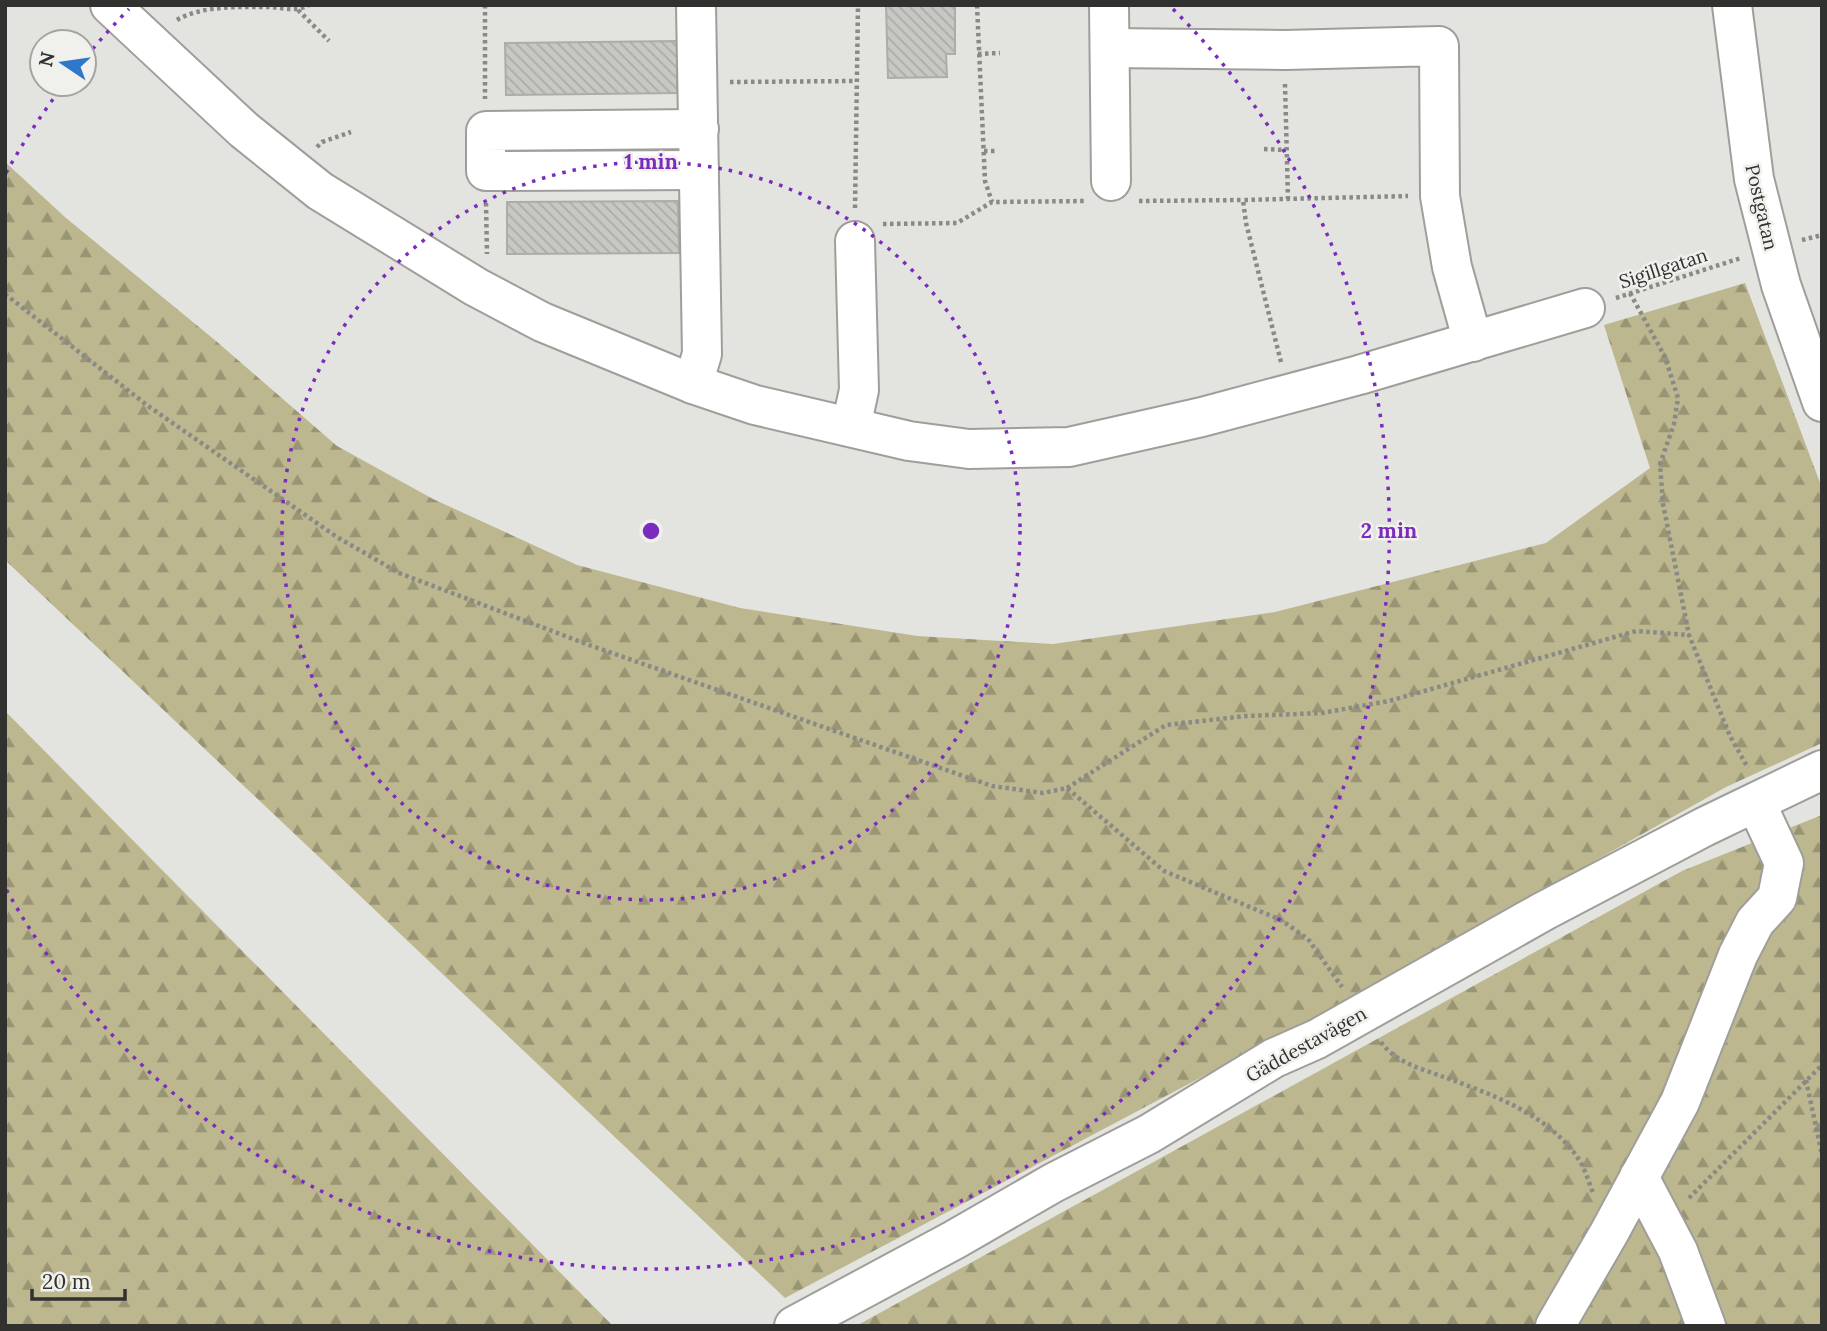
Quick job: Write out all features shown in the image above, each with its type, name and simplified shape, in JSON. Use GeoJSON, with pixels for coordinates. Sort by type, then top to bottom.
{"type":"FeatureCollection","features":[{"type":"Feature","properties":{"kind":"street"},"geometry":{"type":"LineString","coordinates":[[110,5],[244,130],[320,191],[476,287],[554,327],[693,384],[755,405],[909,441],[969,449],[1069,447],[1290,393],[1585,308]]}},
{"type":"Feature","properties":{"kind":"street"},"geometry":{"type":"LineString","coordinates":[[693,384],[702,354],[696,5]]}},
{"type":"Feature","properties":{"kind":"street"},"geometry":{"type":"LineString","coordinates":[[1109,5],[1116,194]]}},
{"type":"Feature","properties":{"kind":"street","name":"Postgatan"},"geometry":{"type":"LineString","coordinates":[[1732,5],[1754,179],[1781,285],[1822,402]]}},
{"type":"Feature","properties":{"kind":"street"},"geometry":{"type":"LineString","coordinates":[[1110,48],[1285,50],[1439,46],[1440,195],[1452,267],[1473,342]]}},
{"type":"Feature","properties":{"kind":"street"},"geometry":{"type":"LineString","coordinates":[[699,129],[486,131],[486,171],[699,170]]}},
{"type":"Feature","properties":{"kind":"street"},"geometry":{"type":"LineString","coordinates":[[851,426],[859,390],[855,232]]}},
{"type":"Feature","properties":{"kind":"street","name":"Gäddestavägen"},"geometry":{"type":"LineString","coordinates":[[794,1326],[1053,1183],[1149,1134],[1274,1058],[1317,1038],[1568,898],[1704,827],[1822,770]]}},
{"type":"Feature","properties":{"kind":"street"},"geometry":{"type":"LineString","coordinates":[[1555,1326],[1680,1102],[1738,955],[1755,922],[1777,898],[1784,863],[1756,803]]}},
{"type":"Feature","properties":{"kind":"street"},"geometry":{"type":"LineString","coordinates":[[1639,1177],[1678,1251],[1706,1326]]}},
{"type":"Feature","properties":{"kind":"path"},"geometry":{"type":"LineString","coordinates":[[149,43],[171,23],[185,15],[204,11],[271,7],[298,10],[309,5]]}},
{"type":"Feature","properties":{"kind":"path"},"geometry":{"type":"LineString","coordinates":[[485,5],[486,131]]}},
{"type":"Feature","properties":{"kind":"path"},"geometry":{"type":"LineString","coordinates":[[858,5],[855,232],[957,223],[992,202],[1116,194],[1244,200],[1440,195]]}},
{"type":"Feature","properties":{"kind":"path"},"geometry":{"type":"LineString","coordinates":[[977,5],[985,181],[992,202]]}},
{"type":"Feature","properties":{"kind":"path"},"geometry":{"type":"LineString","coordinates":[[298,10],[329,41]]}},
{"type":"Feature","properties":{"kind":"path"},"geometry":{"type":"LineString","coordinates":[[1285,50],[1288,198]]}},
{"type":"Feature","properties":{"kind":"path"},"geometry":{"type":"LineString","coordinates":[[978,54],[1000,53]]}},
{"type":"Feature","properties":{"kind":"path"},"geometry":{"type":"LineString","coordinates":[[698,83],[855,81]]}},
{"type":"Feature","properties":{"kind":"path"},"geometry":{"type":"LineString","coordinates":[[1264,149],[1286,150]]}},
{"type":"Feature","properties":{"kind":"path"},"geometry":{"type":"LineString","coordinates":[[984,151],[996,151]]}},
{"type":"Feature","properties":{"kind":"path"},"geometry":{"type":"LineString","coordinates":[[476,287],[487,265],[486,171]]}},
{"type":"Feature","properties":{"kind":"path"},"geometry":{"type":"LineString","coordinates":[[1244,200],[1246,223],[1290,393]]}},
{"type":"Feature","properties":{"kind":"path"},"geometry":{"type":"LineString","coordinates":[[1795,242],[1822,235]]}},
{"type":"Feature","properties":{"kind":"path","name":"Sigillgatan"},"geometry":{"type":"LineString","coordinates":[[1585,308],[1749,256]]}},
{"type":"Feature","properties":{"kind":"path"},"geometry":{"type":"LineString","coordinates":[[5,293],[148,406],[337,537],[399,573],[589,645],[992,786],[1043,793],[1067,788],[1166,726],[1246,716],[1322,713],[1389,701],[1636,631],[1689,635]]}},
{"type":"Feature","properties":{"kind":"path"},"geometry":{"type":"LineString","coordinates":[[1630,293],[1665,357],[1678,398],[1674,424],[1660,464],[1663,504],[1689,635],[1730,736],[1750,772],[1756,803]]}},
{"type":"Feature","properties":{"kind":"path"},"geometry":{"type":"LineString","coordinates":[[1067,788],[1164,871],[1281,920],[1308,939],[1389,1054],[1412,1066],[1484,1092],[1548,1125],[1581,1163],[1609,1233]]}},
{"type":"Feature","properties":{"kind":"path"},"geometry":{"type":"LineString","coordinates":[[1663,1224],[1822,1065]]}},
{"type":"Feature","properties":{"kind":"path"},"geometry":{"type":"LineString","coordinates":[[1806,1079],[1822,1155]]}},
{"type":"Feature","properties":{"kind":"green space"},"geometry":{"type":"Polygon","coordinates":[[[5,162],[66,218],[216,341],[337,446],[433,499],[577,565],[740,608],[917,636],[1053,644],[1275,612],[1546,543],[1650,468],[1604,325],[1745,283],[1822,488],[1822,743],[1726,787],[1349,999],[785,1298],[5,560],[5,162]]]}},
{"type":"Feature","properties":{"kind":"green space"},"geometry":{"type":"Polygon","coordinates":[[[5,711],[613,1326],[5,1326],[5,711]]]}},
{"type":"Feature","properties":{"kind":"green space"},"geometry":{"type":"Polygon","coordinates":[[[1822,815],[1822,1326],[856,1326],[1682,871],[1822,815]]]}},
{"type":"Feature","properties":{"kind":"building"},"geometry":{"type":"Polygon","coordinates":[[[886,5],[955,5],[955,54],[946,54],[947,77],[888,78],[886,5]]]}},
{"type":"Feature","properties":{"kind":"building"},"geometry":{"type":"Polygon","coordinates":[[[677,41],[677,93],[506,95],[505,43],[677,41]]]}},
{"type":"Feature","properties":{"kind":"building"},"geometry":{"type":"Polygon","coordinates":[[[678,201],[679,253],[507,254],[507,202],[678,201]]]}}]}
